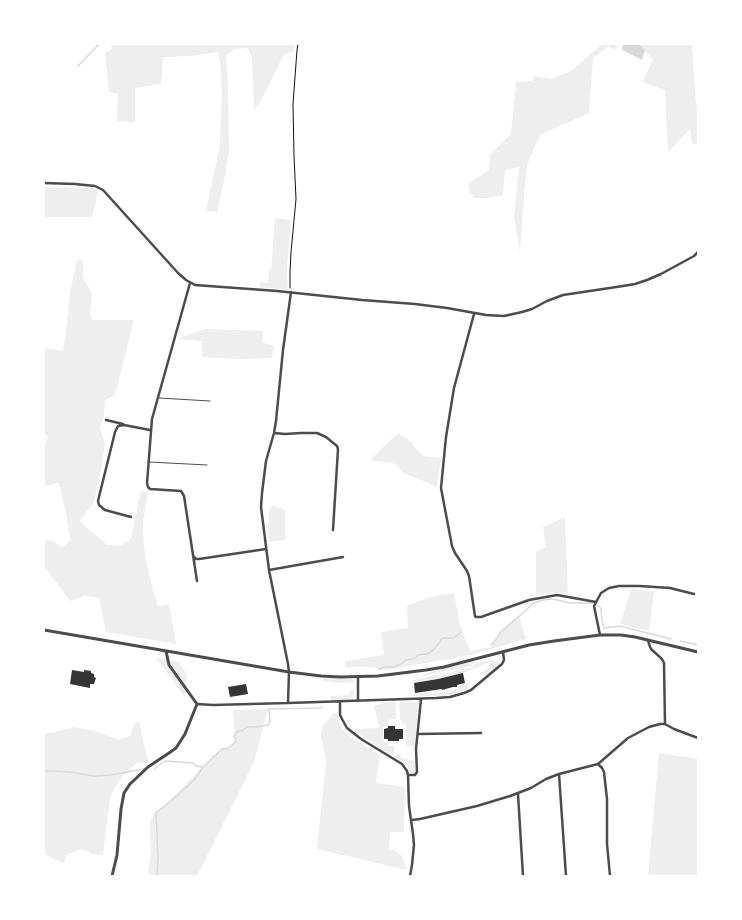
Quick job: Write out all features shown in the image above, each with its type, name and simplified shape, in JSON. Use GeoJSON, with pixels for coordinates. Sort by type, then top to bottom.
{"type":"FeatureCollection","features":[{"type":"Feature","properties":{"kind":"street"},"geometry":{"type":"LineString","coordinates":[[44,184],[79,184],[95,186],[103,190],[178,273],[190,283],[195,285],[291,292],[415,304],[495,316],[513,314],[532,309],[563,295],[635,284],[661,274],[694,256],[698,252]]}},
{"type":"Feature","properties":{"kind":"street"},"geometry":{"type":"LineString","coordinates":[[190,283],[152,419],[147,483],[150,489],[181,491],[184,496],[197,581]]}},
{"type":"Feature","properties":{"kind":"street"},"geometry":{"type":"LineString","coordinates":[[288,703],[288,664],[266,550],[261,507],[266,461],[276,421],[283,350],[291,292]]}},
{"type":"Feature","properties":{"kind":"street"},"geometry":{"type":"LineString","coordinates":[[474,314],[454,388],[446,437],[441,488],[452,546],[469,576],[475,616],[480,617],[529,600],[557,595],[596,602]]}},
{"type":"Feature","properties":{"kind":"street"},"geometry":{"type":"LineString","coordinates":[[106,420],[150,430]]}},
{"type":"Feature","properties":{"kind":"street"},"geometry":{"type":"LineString","coordinates":[[124,425],[118,426],[114,432],[98,501],[99,505],[105,510],[131,517]]}},
{"type":"Feature","properties":{"kind":"street"},"geometry":{"type":"LineString","coordinates":[[274,433],[317,433],[326,437],[337,446],[333,530]]}},
{"type":"Feature","properties":{"kind":"street"},"geometry":{"type":"LineString","coordinates":[[193,556],[196,559],[199,559],[266,550]]}},
{"type":"Feature","properties":{"kind":"street"},"geometry":{"type":"LineString","coordinates":[[270,570],[343,558]]}},
{"type":"Feature","properties":{"kind":"street"},"geometry":{"type":"LineString","coordinates":[[600,635],[594,606],[601,594],[609,588],[619,586],[670,588],[694,594]]}},
{"type":"Feature","properties":{"kind":"street"},"geometry":{"type":"LineString","coordinates":[[44,630],[289,672],[321,676],[358,677],[390,675],[426,670],[541,643],[600,635],[621,635],[698,652]]}},
{"type":"Feature","properties":{"kind":"street"},"geometry":{"type":"LineString","coordinates":[[648,640],[651,649],[664,663],[665,724]]}},
{"type":"Feature","properties":{"kind":"street"},"geometry":{"type":"LineString","coordinates":[[166,651],[170,665],[197,704]]}},
{"type":"Feature","properties":{"kind":"street"},"geometry":{"type":"LineString","coordinates":[[197,704],[213,705],[340,702],[450,697],[471,690],[502,664],[504,660],[503,652]]}},
{"type":"Feature","properties":{"kind":"street"},"geometry":{"type":"LineString","coordinates":[[358,677],[358,701]]}},
{"type":"Feature","properties":{"kind":"street"},"geometry":{"type":"LineString","coordinates":[[408,775],[413,776],[416,774],[416,749],[420,699]]}},
{"type":"Feature","properties":{"kind":"street"},"geometry":{"type":"LineString","coordinates":[[340,702],[340,714],[347,728],[402,764],[407,771],[414,846],[410,876]]}},
{"type":"Feature","properties":{"kind":"street"},"geometry":{"type":"LineString","coordinates":[[112,876],[117,856],[124,793],[130,784],[148,767],[176,748],[185,734],[197,704]]}},
{"type":"Feature","properties":{"kind":"street"},"geometry":{"type":"LineString","coordinates":[[412,820],[477,806],[518,794],[558,774],[598,764],[628,738],[649,727],[665,724],[698,738]]}},
{"type":"Feature","properties":{"kind":"street"},"geometry":{"type":"LineString","coordinates":[[418,734],[481,733]]}},
{"type":"Feature","properties":{"kind":"street"},"geometry":{"type":"LineString","coordinates":[[598,764],[604,772],[607,799],[607,844],[610,876]]}},
{"type":"Feature","properties":{"kind":"street"},"geometry":{"type":"LineString","coordinates":[[558,774],[566,876]]}},
{"type":"Feature","properties":{"kind":"street"},"geometry":{"type":"LineString","coordinates":[[518,794],[523,876]]}},
{"type":"Feature","properties":{"kind":"lane"},"geometry":{"type":"LineString","coordinates":[[157,398],[210,401]]}},
{"type":"Feature","properties":{"kind":"lane"},"geometry":{"type":"LineString","coordinates":[[148,462],[207,465]]}},
{"type":"Feature","properties":{"kind":"path"},"geometry":{"type":"LineString","coordinates":[[291,292],[290,272],[296,199],[293,104],[298,44]]}},
{"type":"Feature","properties":{"kind":"shaded area"},"geometry":{"type":"Polygon","coordinates":[[[111,44],[295,44],[294,51],[285,54],[282,58],[265,93],[254,111],[252,59],[248,48],[234,49],[226,56],[229,151],[217,212],[206,211],[220,145],[222,94],[218,52],[190,56],[163,57],[161,84],[135,88],[135,122],[117,121],[118,94],[109,92],[105,53],[112,49],[111,44]]]}},
{"type":"Feature","properties":{"kind":"shaded area"},"geometry":{"type":"Polygon","coordinates":[[[602,44],[620,44],[614,50],[608,46],[593,58],[589,113],[540,135],[527,165],[520,253],[514,216],[519,167],[505,170],[503,195],[487,198],[475,198],[470,193],[468,184],[489,170],[490,155],[511,134],[516,82],[533,81],[533,76],[551,79],[571,71],[602,44]]]}},
{"type":"Feature","properties":{"kind":"shaded area"},"geometry":{"type":"Polygon","coordinates":[[[623,44],[639,44],[645,50],[642,60],[622,50],[623,44]]]}},
{"type":"Feature","properties":{"kind":"shaded area"},"geometry":{"type":"Polygon","coordinates":[[[639,44],[692,44],[696,105],[698,105],[698,144],[692,144],[690,129],[668,152],[665,90],[642,82],[653,60],[639,44]]]}},
{"type":"Feature","properties":{"kind":"shaded area"},"geometry":{"type":"Polygon","coordinates":[[[44,187],[99,188],[92,217],[44,217],[44,187]]]}},
{"type":"Feature","properties":{"kind":"shaded area"},"geometry":{"type":"Polygon","coordinates":[[[275,218],[291,220],[287,268],[288,290],[259,287],[260,282],[268,283],[269,269],[271,270],[275,218]]]}},
{"type":"Feature","properties":{"kind":"shaded area"},"geometry":{"type":"Polygon","coordinates":[[[77,260],[83,261],[83,278],[92,293],[90,312],[92,320],[134,320],[115,395],[105,400],[104,416],[100,428],[105,444],[94,502],[80,521],[106,545],[120,546],[131,539],[141,491],[148,492],[143,523],[146,560],[158,606],[169,604],[176,644],[106,632],[99,598],[85,596],[70,601],[44,566],[45,540],[53,541],[62,547],[71,540],[59,483],[44,486],[44,448],[48,437],[44,434],[44,348],[63,351],[70,292],[77,260]]]}},
{"type":"Feature","properties":{"kind":"shaded area"},"geometry":{"type":"Polygon","coordinates":[[[205,329],[263,331],[262,342],[274,346],[272,358],[241,359],[202,357],[202,341],[178,339],[205,329]]]}},
{"type":"Feature","properties":{"kind":"shaded area"},"geometry":{"type":"Polygon","coordinates":[[[398,433],[413,443],[413,446],[424,456],[441,458],[437,487],[404,473],[396,464],[370,460],[398,433]]]}},
{"type":"Feature","properties":{"kind":"shaded area"},"geometry":{"type":"Polygon","coordinates":[[[273,506],[285,510],[285,540],[269,542],[267,525],[269,523],[269,510],[273,506]]]}},
{"type":"Feature","properties":{"kind":"shaded area"},"geometry":{"type":"Polygon","coordinates":[[[565,517],[568,594],[556,593],[536,595],[536,552],[546,547],[543,527],[565,517]]]}},
{"type":"Feature","properties":{"kind":"shaded area"},"geometry":{"type":"Polygon","coordinates":[[[631,589],[654,591],[649,631],[620,624],[631,589]]]}},
{"type":"Feature","properties":{"kind":"shaded area"},"geometry":{"type":"Polygon","coordinates":[[[454,593],[460,625],[470,651],[491,647],[500,631],[519,615],[526,639],[471,655],[386,670],[373,667],[345,667],[345,661],[384,655],[381,632],[408,628],[407,606],[427,598],[454,593]]]}},
{"type":"Feature","properties":{"kind":"shaded area"},"geometry":{"type":"Polygon","coordinates":[[[156,658],[179,662],[187,675],[185,697],[156,658]]]}},
{"type":"Feature","properties":{"kind":"shaded area"},"geometry":{"type":"Polygon","coordinates":[[[490,659],[501,663],[489,674],[480,674],[490,667],[488,663],[463,673],[438,679],[414,683],[413,680],[473,667],[476,663],[490,659]]]}},
{"type":"Feature","properties":{"kind":"shaded area"},"geometry":{"type":"Polygon","coordinates":[[[475,661],[472,666],[422,675],[430,672],[475,661]]]}},
{"type":"Feature","properties":{"kind":"shaded area"},"geometry":{"type":"Polygon","coordinates":[[[323,679],[351,679],[355,682],[341,683],[323,681],[323,679]]]}},
{"type":"Feature","properties":{"kind":"shaded area"},"geometry":{"type":"Polygon","coordinates":[[[470,683],[466,690],[450,695],[414,696],[412,693],[443,692],[458,689],[458,685],[470,683]]]}},
{"type":"Feature","properties":{"kind":"shaded area"},"geometry":{"type":"Polygon","coordinates":[[[353,690],[355,692],[349,700],[331,700],[331,696],[349,695],[353,690]]]}},
{"type":"Feature","properties":{"kind":"shaded area"},"geometry":{"type":"Polygon","coordinates":[[[385,702],[396,703],[396,718],[388,720],[388,726],[383,727],[384,742],[388,742],[388,746],[394,746],[394,754],[391,755],[351,729],[378,728],[379,726],[374,706],[385,702]]]}},
{"type":"Feature","properties":{"kind":"shaded area"},"geometry":{"type":"Polygon","coordinates":[[[400,702],[418,703],[415,746],[406,746],[406,726],[400,719],[400,702]]]}},
{"type":"Feature","properties":{"kind":"shaded area"},"geometry":{"type":"Polygon","coordinates":[[[268,709],[254,762],[197,876],[148,876],[151,852],[150,823],[155,812],[166,804],[222,748],[229,747],[235,742],[233,710],[268,709]]]}},
{"type":"Feature","properties":{"kind":"shaded area"},"geometry":{"type":"Polygon","coordinates":[[[334,713],[337,714],[341,726],[347,734],[380,755],[376,783],[405,787],[404,832],[390,832],[389,850],[395,850],[402,856],[407,870],[317,849],[326,761],[321,735],[323,726],[334,713]]]}},
{"type":"Feature","properties":{"kind":"shaded area"},"geometry":{"type":"Polygon","coordinates":[[[139,722],[149,763],[138,762],[123,776],[115,787],[110,798],[103,855],[93,854],[82,849],[66,855],[64,863],[44,854],[44,733],[52,733],[74,727],[95,731],[119,740],[130,736],[134,724],[139,722]]]}},
{"type":"Feature","properties":{"kind":"shaded area"},"geometry":{"type":"Polygon","coordinates":[[[659,753],[698,759],[698,876],[648,876],[659,753]]]}},
{"type":"Feature","properties":{"kind":"shaded area"},"geometry":{"type":"Polygon","coordinates":[[[397,755],[400,755],[401,758],[415,761],[416,773],[410,773],[407,765],[396,758],[397,755]]]}},
{"type":"Feature","properties":{"kind":"building"},"geometry":{"type":"Polygon","coordinates":[[[72,670],[84,672],[84,670],[91,671],[96,678],[94,684],[90,684],[90,688],[70,684],[72,670]]]}},
{"type":"Feature","properties":{"kind":"building"},"geometry":{"type":"Polygon","coordinates":[[[463,673],[465,683],[457,685],[457,687],[415,693],[414,683],[463,673]]]}},
{"type":"Feature","properties":{"kind":"building"},"geometry":{"type":"Polygon","coordinates":[[[246,684],[248,694],[230,697],[228,687],[246,684]]]}},
{"type":"Feature","properties":{"kind":"building"},"geometry":{"type":"Polygon","coordinates":[[[388,726],[395,726],[395,729],[403,729],[403,739],[399,739],[399,741],[388,741],[388,739],[384,739],[384,729],[388,728],[388,726]]]}},
{"type":"Feature","properties":{"kind":"waterway"},"geometry":{"type":"LineString","coordinates":[[78,66],[99,44]]}},
{"type":"Feature","properties":{"kind":"waterway"},"geometry":{"type":"LineString","coordinates":[[491,645],[501,632],[534,603],[550,599],[570,603],[592,603]]}},
{"type":"Feature","properties":{"kind":"waterway"},"geometry":{"type":"LineString","coordinates":[[597,605],[601,608],[604,628],[620,626],[671,639]]}},
{"type":"Feature","properties":{"kind":"waterway"},"geometry":{"type":"LineString","coordinates":[[378,669],[384,667],[395,667],[406,660],[413,659],[418,655],[427,654],[438,645],[442,638],[454,638],[461,632]]}},
{"type":"Feature","properties":{"kind":"waterway"},"geometry":{"type":"LineString","coordinates":[[680,641],[698,645]]}},
{"type":"Feature","properties":{"kind":"waterway"},"geometry":{"type":"LineString","coordinates":[[154,769],[165,761],[193,763],[196,766],[203,767],[222,749],[228,749],[236,741],[234,736],[238,731],[242,731],[247,727],[268,725],[270,722],[269,709],[322,707]]}},
{"type":"Feature","properties":{"kind":"waterway"},"geometry":{"type":"LineString","coordinates":[[157,876],[158,857],[156,813],[195,779],[202,768]]}},
{"type":"Feature","properties":{"kind":"waterway"},"geometry":{"type":"LineString","coordinates":[[44,772],[70,772],[94,776],[110,775],[144,769]]}}]}
